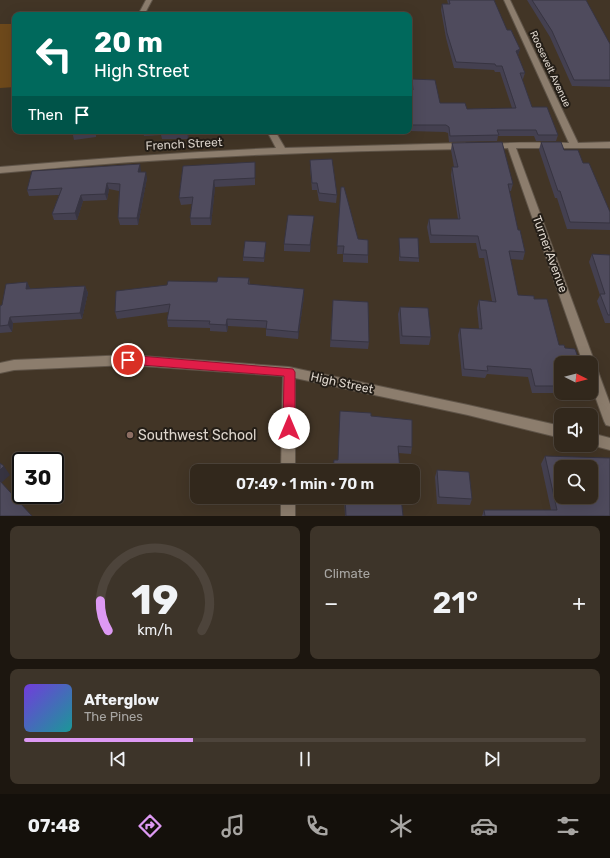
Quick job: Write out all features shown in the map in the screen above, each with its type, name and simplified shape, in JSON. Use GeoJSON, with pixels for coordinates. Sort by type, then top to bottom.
{"type":"FeatureCollection","features":[{"type":"Feature","properties":{"kind":"street"},"geometry":{"type":"LineString","coordinates":[[143,12],[149,0]]}},
{"type":"Feature","properties":{"kind":"street","name":"Roosevelt Avenue"},"geometry":{"type":"LineString","coordinates":[[507,0],[575,146]]}},
{"type":"Feature","properties":{"kind":"street"},"geometry":{"type":"LineString","coordinates":[[273,134],[282,152]]}},
{"type":"Feature","properties":{"kind":"street","name":"Turner Avenue"},"geometry":{"type":"LineString","coordinates":[[511,145],[586,356]]}},
{"type":"Feature","properties":{"kind":"street","name":"French Street"},"geometry":{"type":"LineString","coordinates":[[0,170],[96,160],[381,147],[610,145]]}},
{"type":"Feature","properties":{"kind":"street","name":"High Street"},"geometry":{"type":"LineString","coordinates":[[0,368],[14,365],[128,360],[289,372],[468,410],[554,430]]}},
{"type":"Feature","properties":{"kind":"street"},"geometry":{"type":"LineString","coordinates":[[288,464],[289,372]]}},
{"type":"Feature","properties":{"kind":"street"},"geometry":{"type":"LineString","coordinates":[[598,388],[610,421]]}},
{"type":"Feature","properties":{"kind":"street"},"geometry":{"type":"LineString","coordinates":[[598,441],[610,444]]}},
{"type":"Feature","properties":{"kind":"street"},"geometry":{"type":"LineString","coordinates":[[288,504],[288,516]]}},
{"type":"Feature","properties":{"kind":"shaded area"},"geometry":{"type":"Polygon","coordinates":[[[0,24],[12,24],[12,87],[0,88],[0,24]]]}},
{"type":"Feature","properties":{"kind":"building"},"geometry":{"type":"Polygon","coordinates":[[[449,0],[494,0],[507,30],[511,30],[520,49],[516,51],[525,73],[520,73],[532,107],[547,107],[558,135],[538,135],[536,130],[497,130],[499,135],[450,136],[449,127],[446,125],[412,125],[412,79],[435,80],[440,103],[465,103],[467,109],[516,108],[502,66],[496,66],[495,64],[456,62],[447,33],[442,4],[450,4],[449,0]]]}},
{"type":"Feature","properties":{"kind":"building"},"geometry":{"type":"Polygon","coordinates":[[[532,0],[586,0],[610,44],[610,80],[574,80],[552,31],[532,0]]]}},
{"type":"Feature","properties":{"kind":"building"},"geometry":{"type":"Polygon","coordinates":[[[502,142],[513,184],[508,184],[518,230],[520,230],[525,252],[509,251],[518,295],[534,296],[534,299],[547,299],[559,345],[564,345],[565,348],[575,349],[578,356],[554,356],[554,386],[535,386],[531,369],[487,366],[488,371],[464,369],[460,328],[482,329],[479,300],[496,302],[486,250],[481,250],[478,236],[431,235],[429,219],[460,219],[452,167],[458,167],[452,143],[502,142]]]}},
{"type":"Feature","properties":{"kind":"building"},"geometry":{"type":"Polygon","coordinates":[[[541,142],[561,142],[564,150],[578,150],[583,163],[589,163],[610,212],[610,223],[570,222],[541,142]]]}},
{"type":"Feature","properties":{"kind":"building"},"geometry":{"type":"Polygon","coordinates":[[[332,159],[337,195],[319,193],[317,183],[312,183],[310,160],[332,159]]]}},
{"type":"Feature","properties":{"kind":"building"},"geometry":{"type":"Polygon","coordinates":[[[255,162],[255,178],[214,180],[210,218],[190,218],[193,197],[179,198],[183,166],[255,162]]]}},
{"type":"Feature","properties":{"kind":"building"},"geometry":{"type":"Polygon","coordinates":[[[140,164],[138,172],[146,172],[137,218],[118,218],[120,184],[107,183],[105,194],[81,195],[75,213],[52,214],[62,188],[27,190],[32,171],[140,164]]]}},
{"type":"Feature","properties":{"kind":"building"},"geometry":{"type":"Polygon","coordinates":[[[341,187],[344,187],[358,239],[368,240],[368,255],[343,254],[344,246],[337,246],[341,187]]]}},
{"type":"Feature","properties":{"kind":"building"},"geometry":{"type":"Polygon","coordinates":[[[288,215],[314,216],[310,245],[284,244],[288,215]]]}},
{"type":"Feature","properties":{"kind":"building"},"geometry":{"type":"Polygon","coordinates":[[[399,238],[418,238],[419,258],[400,257],[399,238]]]}},
{"type":"Feature","properties":{"kind":"building"},"geometry":{"type":"Polygon","coordinates":[[[245,241],[266,242],[264,258],[243,257],[245,241]]]}},
{"type":"Feature","properties":{"kind":"building"},"geometry":{"type":"Polygon","coordinates":[[[592,254],[610,255],[610,315],[608,315],[600,294],[605,294],[592,254]]]}},
{"type":"Feature","properties":{"kind":"building"},"geometry":{"type":"Polygon","coordinates":[[[218,277],[249,278],[248,284],[304,289],[298,332],[266,329],[267,321],[227,319],[226,325],[209,324],[210,321],[167,320],[170,304],[115,312],[116,291],[167,285],[168,281],[217,282],[218,277]]]}},
{"type":"Feature","properties":{"kind":"building"},"geometry":{"type":"Polygon","coordinates":[[[27,282],[26,289],[85,286],[80,313],[10,317],[8,325],[0,326],[0,306],[2,305],[6,284],[27,282]]]}},
{"type":"Feature","properties":{"kind":"building"},"geometry":{"type":"Polygon","coordinates":[[[333,300],[368,302],[369,342],[331,340],[333,300]]]}},
{"type":"Feature","properties":{"kind":"building"},"geometry":{"type":"Polygon","coordinates":[[[400,307],[428,308],[431,337],[402,336],[400,307]]]}},
{"type":"Feature","properties":{"kind":"building"},"geometry":{"type":"Polygon","coordinates":[[[340,411],[371,413],[371,416],[412,420],[412,447],[398,446],[399,464],[334,464],[334,460],[338,460],[340,411]]]}},
{"type":"Feature","properties":{"kind":"building"},"geometry":{"type":"Polygon","coordinates":[[[545,456],[610,458],[610,516],[485,516],[484,510],[557,510],[556,504],[598,504],[598,460],[554,460],[554,496],[545,456]]]}},
{"type":"Feature","properties":{"kind":"building"},"geometry":{"type":"Polygon","coordinates":[[[0,463],[4,466],[0,470],[0,463]]]}},
{"type":"Feature","properties":{"kind":"building"},"geometry":{"type":"Polygon","coordinates":[[[437,470],[469,472],[472,499],[439,497],[437,470]]]}},
{"type":"Feature","properties":{"kind":"building"},"geometry":{"type":"Polygon","coordinates":[[[0,481],[12,494],[12,504],[21,504],[32,516],[0,516],[0,481]]]}},
{"type":"Feature","properties":{"kind":"building"},"geometry":{"type":"Polygon","coordinates":[[[345,504],[402,504],[403,516],[346,516],[345,504]]]}},
{"type":"Feature","properties":{"kind":"place","name":"Southwest School"},"geometry":{"type":"Point","coordinates":[130,435]}},
{"type":"Feature","properties":{"kind":"route"},"geometry":{"type":"LineString","coordinates":[[128,360],[289,372],[289,428]]}}]}
